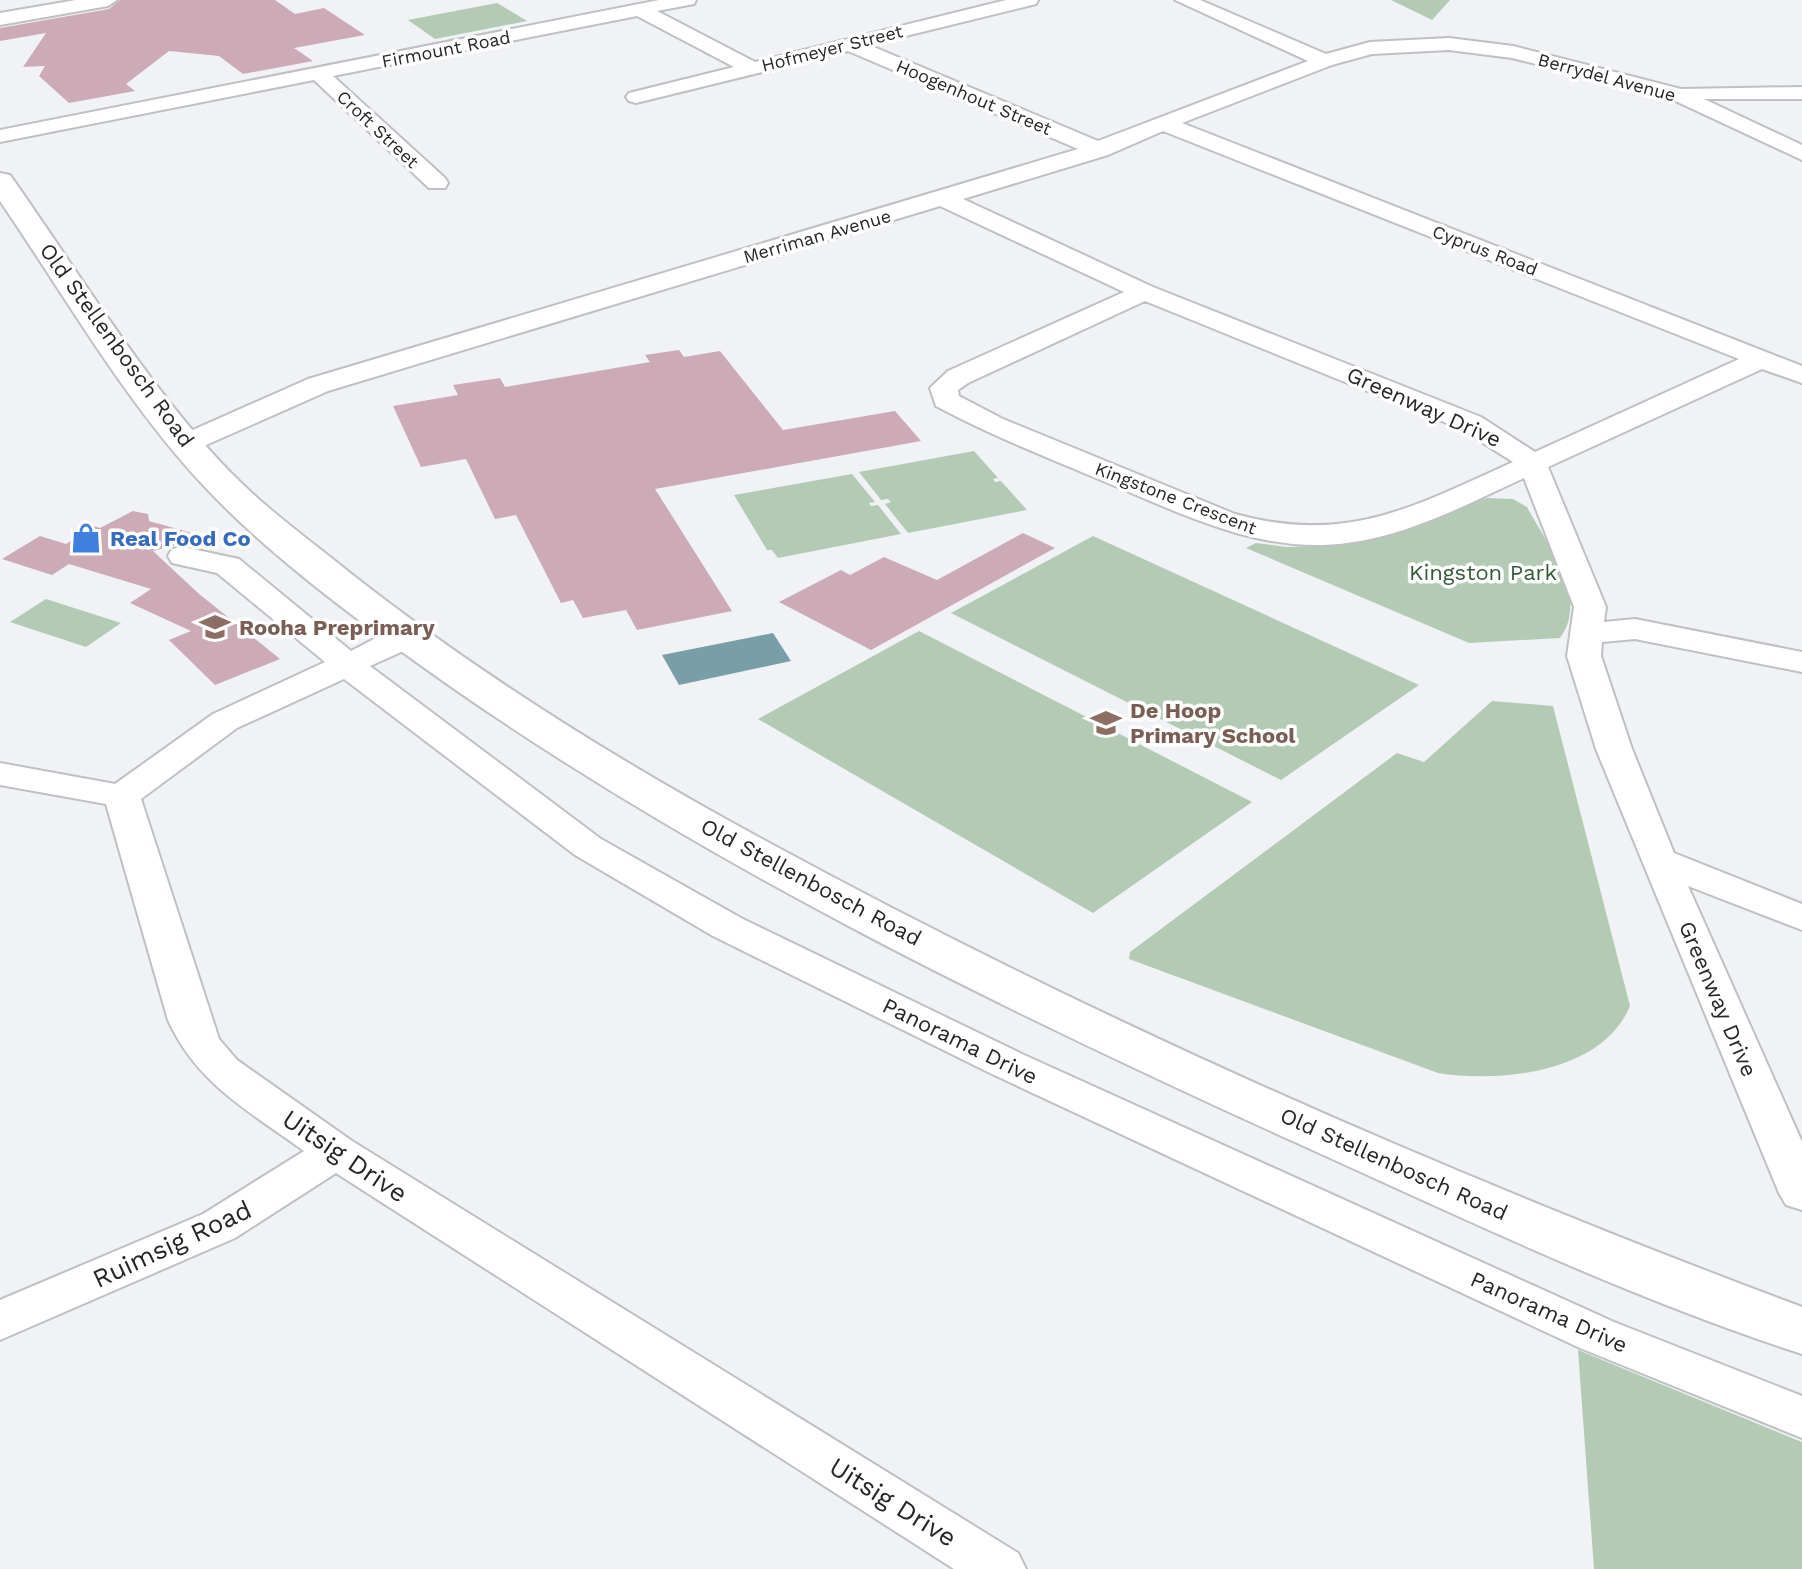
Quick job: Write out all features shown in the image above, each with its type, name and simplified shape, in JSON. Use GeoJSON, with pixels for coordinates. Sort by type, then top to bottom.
{"type":"FeatureCollection","features":[{"type":"Feature","properties":{"kind":"street"},"geometry":{"type":"LineString","coordinates":[[0,19],[108,0]]}},
{"type":"Feature","properties":{"kind":"street","name":"Firmount Road"},"geometry":{"type":"LineString","coordinates":[[0,136],[687,0]]}},
{"type":"Feature","properties":{"kind":"street","name":"Hofmeyer Street"},"geometry":{"type":"LineString","coordinates":[[636,97],[1029,0]]}},
{"type":"Feature","properties":{"kind":"street"},"geometry":{"type":"LineString","coordinates":[[1184,0],[1325,61]]}},
{"type":"Feature","properties":{"kind":"street"},"geometry":{"type":"LineString","coordinates":[[640,10],[752,68]]}},
{"type":"Feature","properties":{"kind":"street","name":"Hoogenhout Street"},"geometry":{"type":"LineString","coordinates":[[849,44],[1100,150]]}},
{"type":"Feature","properties":{"kind":"street","name":"Merriman Avenue"},"geometry":{"type":"LineString","coordinates":[[187,443],[296,394],[342,378],[1100,150],[1325,61],[1386,45],[1449,44]]}},
{"type":"Feature","properties":{"kind":"street","name":"Berrydel Avenue"},"geometry":{"type":"LineString","coordinates":[[1449,44],[1513,52],[1676,94],[1802,153]]}},
{"type":"Feature","properties":{"kind":"street","name":"Croft Street"},"geometry":{"type":"LineString","coordinates":[[319,74],[437,183]]}},
{"type":"Feature","properties":{"kind":"street"},"geometry":{"type":"LineString","coordinates":[[188,81],[205,96]]}},
{"type":"Feature","properties":{"kind":"street"},"geometry":{"type":"LineString","coordinates":[[1676,94],[1802,93]]}},
{"type":"Feature","properties":{"kind":"street","name":"Cyprus Road"},"geometry":{"type":"LineString","coordinates":[[1167,125],[1802,375]]}},
{"type":"Feature","properties":{"kind":"street","name":"Old Stellenbosch Road"},"geometry":{"type":"LineString","coordinates":[[0,181],[150,397],[215,477],[264,523],[407,637],[526,719],[645,793],[867,916],[1194,1075],[1576,1245],[1802,1331]]}},
{"type":"Feature","properties":{"kind":"street","name":"Greenway Drive"},"geometry":{"type":"LineString","coordinates":[[944,199],[1144,292],[1471,423],[1503,440],[1531,463],[1590,607],[1584,656],[1589,676],[1658,860],[1802,1193]]}},
{"type":"Feature","properties":{"kind":"street","name":"Kingstone Crescent"},"geometry":{"type":"LineString","coordinates":[[1144,292],[958,377],[944,388],[946,400],[993,425],[1224,520],[1294,537],[1349,534],[1417,516],[1762,359]]}},
{"type":"Feature","properties":{"kind":"street","name":"Panorama Drive"},"geometry":{"type":"LineString","coordinates":[[183,556],[228,566],[346,664],[549,820],[727,927],[1007,1064],[1583,1328],[1802,1418]]}},
{"type":"Feature","properties":{"kind":"street"},"geometry":{"type":"LineString","coordinates":[[1586,634],[1635,629],[1802,662]]}},
{"type":"Feature","properties":{"kind":"street"},"geometry":{"type":"LineString","coordinates":[[0,774],[122,796],[225,721],[407,637]]}},
{"type":"Feature","properties":{"kind":"street","name":"Uitsig Drive"},"geometry":{"type":"LineString","coordinates":[[122,796],[148,894],[189,1020],[201,1046],[222,1070],[336,1152],[999,1569]]}},
{"type":"Feature","properties":{"kind":"street"},"geometry":{"type":"LineString","coordinates":[[1658,860],[1802,918]]}},
{"type":"Feature","properties":{"kind":"street","name":"Ruimsig Road"},"geometry":{"type":"LineString","coordinates":[[0,1321],[219,1226],[297,1180],[336,1152]]}},
{"type":"Feature","properties":{"kind":"green space"},"geometry":{"type":"Polygon","coordinates":[[[1391,0],[1450,0],[1432,20],[1391,0]]]}},
{"type":"Feature","properties":{"kind":"green space"},"geometry":{"type":"Polygon","coordinates":[[[497,3],[527,21],[435,39],[408,20],[497,3]]]}},
{"type":"Feature","properties":{"kind":"green space"},"geometry":{"type":"Polygon","coordinates":[[[974,451],[998,478],[993,479],[995,482],[1001,481],[1027,510],[908,533],[885,504],[891,502],[881,500],[859,472],[974,451]]]}},
{"type":"Feature","properties":{"kind":"green space"},"geometry":{"type":"Polygon","coordinates":[[[852,474],[875,502],[869,503],[871,506],[878,505],[901,534],[778,558],[772,550],[767,550],[734,495],[852,474]]]}},
{"type":"Feature","properties":{"kind":"green space","name":"Kingston Park"},"geometry":{"type":"Polygon","coordinates":[[[1486,498],[1513,499],[1527,507],[1554,554],[1568,589],[1570,606],[1568,622],[1560,638],[1469,643],[1246,548],[1256,543],[1287,547],[1323,546],[1401,530],[1486,498]]]}},
{"type":"Feature","properties":{"kind":"green space"},"geometry":{"type":"Polygon","coordinates":[[[1093,536],[1419,685],[1281,780],[951,613],[1093,536]]]}},
{"type":"Feature","properties":{"kind":"green space"},"geometry":{"type":"Polygon","coordinates":[[[46,599],[121,623],[86,647],[10,622],[46,599]]]}},
{"type":"Feature","properties":{"kind":"green space"},"geometry":{"type":"Polygon","coordinates":[[[919,631],[1252,802],[1093,913],[758,719],[919,631]]]}},
{"type":"Feature","properties":{"kind":"green space"},"geometry":{"type":"Polygon","coordinates":[[[1492,701],[1553,706],[1630,1006],[1616,1029],[1597,1046],[1574,1059],[1519,1074],[1463,1076],[1438,1073],[1129,959],[1130,952],[1397,753],[1424,762],[1492,701]]]}},
{"type":"Feature","properties":{"kind":"green space"},"geometry":{"type":"Polygon","coordinates":[[[1578,1350],[1802,1442],[1802,1569],[1594,1569],[1578,1350]]]}},
{"type":"Feature","properties":{"kind":"water"},"geometry":{"type":"Polygon","coordinates":[[[773,633],[791,661],[679,685],[662,655],[773,633]]]}},
{"type":"Feature","properties":{"kind":"building"},"geometry":{"type":"Polygon","coordinates":[[[120,0],[275,0],[295,14],[324,8],[365,35],[294,48],[313,61],[243,74],[219,56],[169,51],[126,84],[135,91],[69,103],[39,76],[45,66],[23,67],[46,33],[0,41],[0,28],[109,9],[120,0]]]}},
{"type":"Feature","properties":{"kind":"building"},"geometry":{"type":"Polygon","coordinates":[[[679,350],[684,357],[720,351],[783,430],[895,411],[921,441],[655,489],[732,611],[637,630],[626,610],[583,618],[573,600],[561,603],[516,515],[495,519],[466,459],[421,467],[393,406],[458,395],[453,385],[500,378],[505,387],[650,362],[645,355],[679,350]]]}},
{"type":"Feature","properties":{"kind":"building"},"geometry":{"type":"Polygon","coordinates":[[[133,511],[148,514],[149,521],[206,537],[153,551],[198,593],[280,659],[215,685],[169,640],[191,631],[130,603],[151,589],[69,564],[52,575],[2,559],[40,536],[66,544],[93,526],[100,528],[133,511]]]}},
{"type":"Feature","properties":{"kind":"building"},"geometry":{"type":"Polygon","coordinates":[[[1023,533],[1055,548],[871,650],[779,602],[841,570],[850,575],[884,557],[937,580],[1023,533]]]}},
{"type":"Feature","properties":{"kind":"place","name":"Real Food Co"},"geometry":{"type":"Point","coordinates":[86,538]}},
{"type":"Feature","properties":{"kind":"place","name":"Rooha Preprimary"},"geometry":{"type":"Point","coordinates":[215,627]}},
{"type":"Feature","properties":{"kind":"place","name":"De Hoop Primary School"},"geometry":{"type":"Point","coordinates":[1106,723]}}]}
